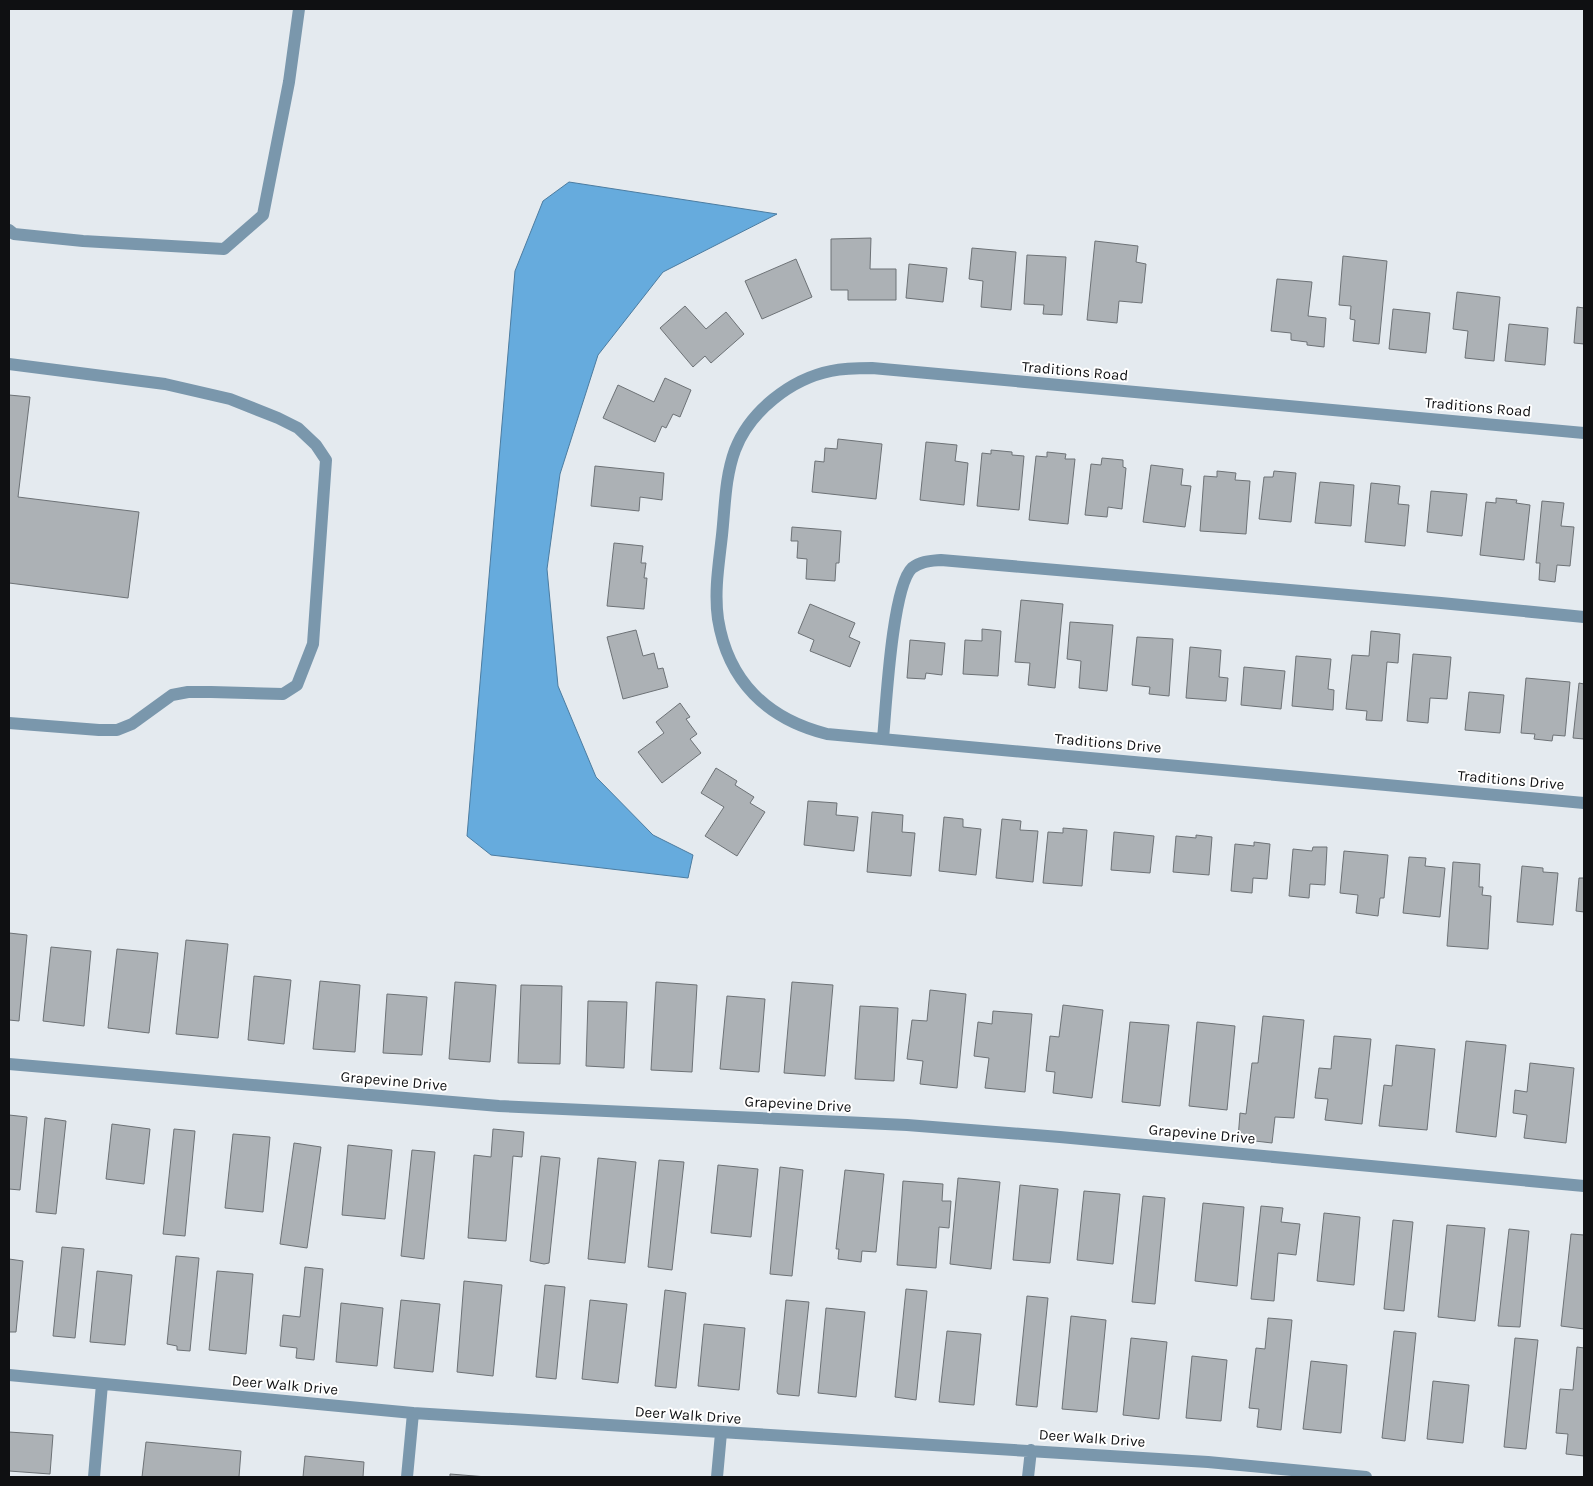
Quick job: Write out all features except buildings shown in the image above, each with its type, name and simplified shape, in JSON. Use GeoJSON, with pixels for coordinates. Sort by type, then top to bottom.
{"type":"FeatureCollection","features":[{"type":"Feature","properties":{"kind":"street"},"geometry":{"type":"LineString","coordinates":[[9,230],[14,234],[83,241],[224,248],[262,216],[288,82],[299,9]]}},
{"type":"Feature","properties":{"kind":"street"},"geometry":{"type":"LineString","coordinates":[[9,364],[165,384],[230,399],[298,428],[316,445],[326,460],[313,644],[297,685],[283,694],[188,692],[172,695],[132,724],[117,730],[9,722]]}},
{"type":"Feature","properties":{"kind":"street","name":"Traditions Road"},"geometry":{"type":"LineString","coordinates":[[717,589],[727,477],[741,437],[757,414],[790,387],[816,375],[836,370],[872,368],[1584,433]]}},
{"type":"Feature","properties":{"kind":"street"},"geometry":{"type":"LineString","coordinates":[[883,739],[894,630],[900,592],[911,569],[922,562],[941,560],[1584,616]]}},
{"type":"Feature","properties":{"kind":"street","name":"Traditions Drive"},"geometry":{"type":"LineString","coordinates":[[717,589],[718,617],[724,645],[729,658],[744,683],[764,704],[786,720],[814,731],[828,734],[1584,803]]}},
{"type":"Feature","properties":{"kind":"street","name":"Grapevine Drive"},"geometry":{"type":"LineString","coordinates":[[9,1064],[500,1106],[907,1125],[1584,1186]]}},
{"type":"Feature","properties":{"kind":"street","name":"Deer Walk Drive"},"geometry":{"type":"LineString","coordinates":[[9,1375],[413,1413],[721,1433],[1031,1450],[1208,1462],[1336,1476],[1366,1477]]}},
{"type":"Feature","properties":{"kind":"street"},"geometry":{"type":"LineString","coordinates":[[94,1477],[102,1384]]}},
{"type":"Feature","properties":{"kind":"street"},"geometry":{"type":"LineString","coordinates":[[407,1477],[413,1413]]}},
{"type":"Feature","properties":{"kind":"street"},"geometry":{"type":"LineString","coordinates":[[717,1477],[721,1433]]}},
{"type":"Feature","properties":{"kind":"street"},"geometry":{"type":"LineString","coordinates":[[1028,1477],[1031,1450]]}},
{"type":"Feature","properties":{"kind":"water"},"geometry":{"type":"Polygon","coordinates":[[[569,182],[777,214],[663,272],[598,355],[560,474],[547,569],[558,686],[596,777],[653,835],[693,855],[688,878],[491,855],[467,836],[515,271],[543,201],[569,182]]]}}]}
